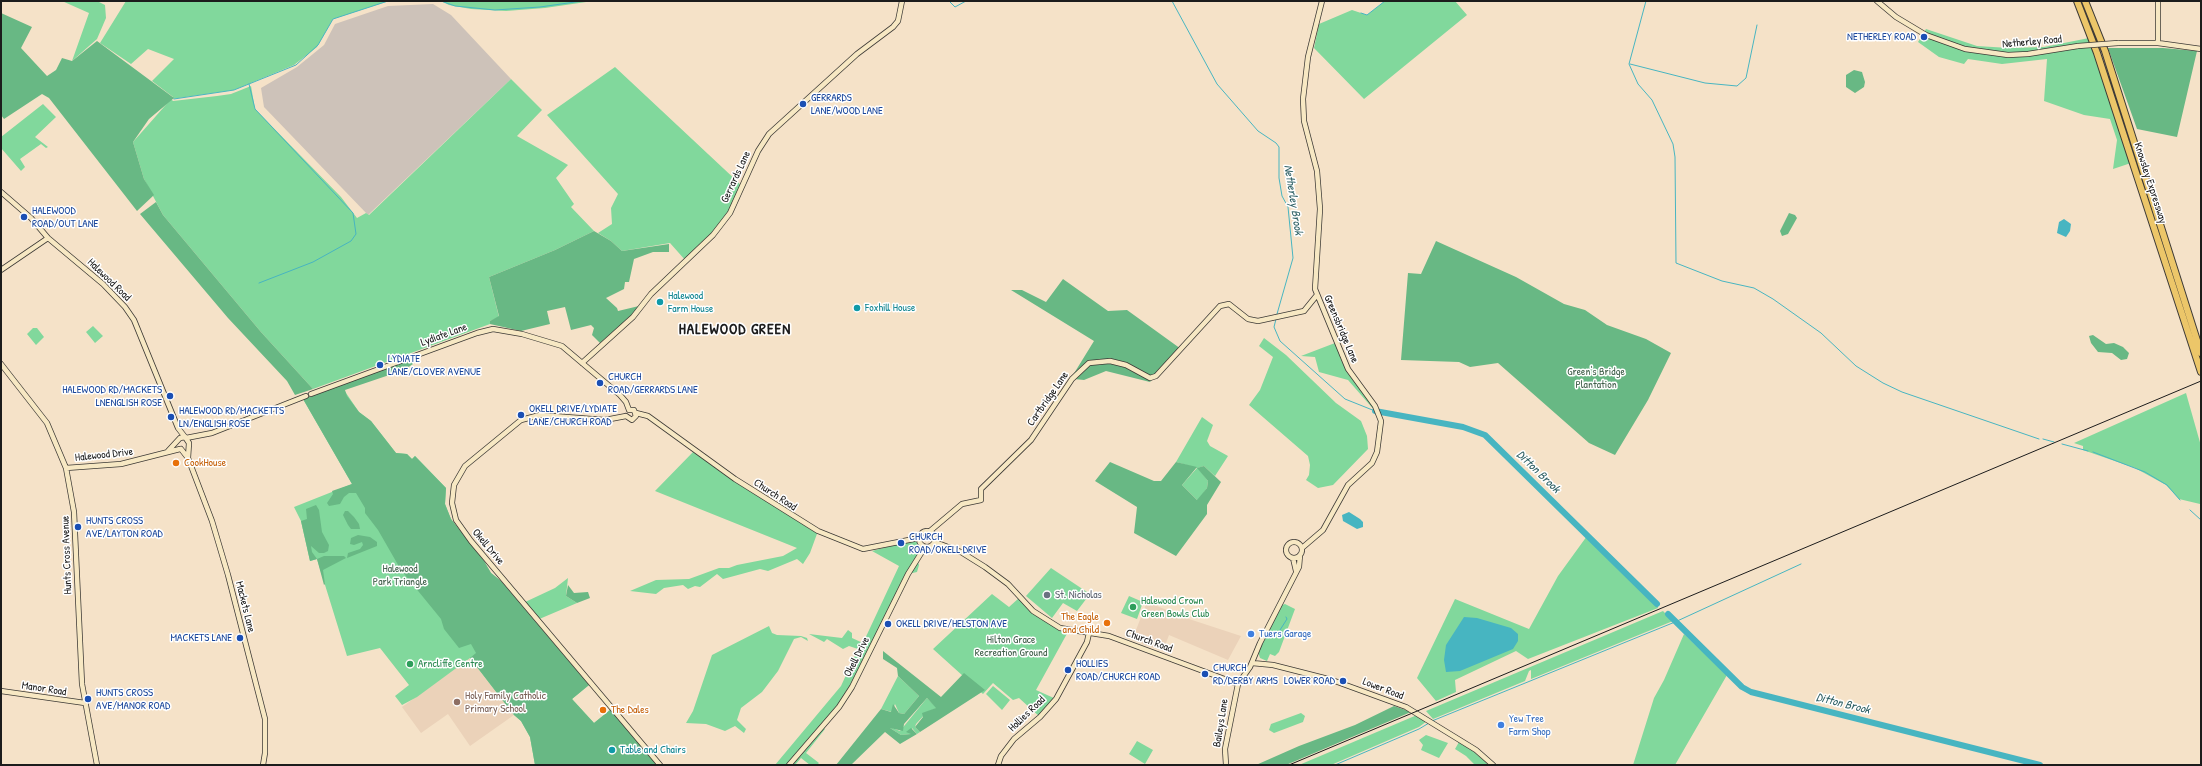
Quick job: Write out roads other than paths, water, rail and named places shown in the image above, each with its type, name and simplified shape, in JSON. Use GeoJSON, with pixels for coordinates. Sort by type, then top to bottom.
{"type":"FeatureCollection","features":[{"type":"Feature","properties":{"kind":"highway","name":"Knowsley Expressway"},"geometry":{"type":"LineString","coordinates":[[2077,1],[2097,53],[2201,370]]}},
{"type":"Feature","properties":{"kind":"highway","name":"Knowsley Expressway"},"geometry":{"type":"LineString","coordinates":[[2085,1],[2105,51],[2201,353]]}},
{"type":"Feature","properties":{"kind":"street","name":"Gerrards Lane"},"geometry":{"type":"LineString","coordinates":[[582,363],[633,317],[651,294],[713,235],[733,207],[761,145],[769,134],[856,54],[893,27],[898,21],[902,1]]}},
{"type":"Feature","properties":{"kind":"street","name":"Greensbridge Lane"},"geometry":{"type":"LineString","coordinates":[[1302,548],[1322,530],[1348,485],[1372,463],[1377,452],[1381,421],[1376,409],[1348,369],[1317,295],[1315,280],[1320,209],[1317,172],[1304,122],[1303,99],[1308,57],[1322,1]]}},
{"type":"Feature","properties":{"kind":"street","name":"Netherley Road"},"geometry":{"type":"LineString","coordinates":[[1877,1],[1896,17],[1926,35],[1965,49],[2008,55],[2028,54],[2078,46],[2118,43],[2158,43],[2201,49]]}},
{"type":"Feature","properties":{"kind":"street"},"geometry":{"type":"LineString","coordinates":[[2158,1],[2158,43]]}},
{"type":"Feature","properties":{"kind":"street","name":"Halewood Road"},"geometry":{"type":"LineString","coordinates":[[1,192],[31,218],[48,238],[103,284],[125,307],[134,320],[178,428],[186,438],[189,445]]}},
{"type":"Feature","properties":{"kind":"street"},"geometry":{"type":"LineString","coordinates":[[1,270],[48,238]]}},
{"type":"Feature","properties":{"kind":"street","name":"Cartbridge Lane"},"geometry":{"type":"LineString","coordinates":[[930,531],[962,504],[981,500],[981,489],[1031,440],[1072,379],[1089,363],[1110,361],[1126,365],[1150,378],[1156,376],[1220,306],[1229,304],[1251,321],[1263,320],[1304,311],[1317,295]]}},
{"type":"Feature","properties":{"kind":"street","name":"Lydiate Lane"},"geometry":{"type":"LineString","coordinates":[[178,441],[186,438],[197,437],[477,333],[493,329],[554,343],[566,349],[582,363]]}},
{"type":"Feature","properties":{"kind":"street"},"geometry":{"type":"LineString","coordinates":[[582,363],[620,395],[626,402],[629,410],[626,416],[629,420],[633,420],[636,413],[634,410],[629,410]]}},
{"type":"Feature","properties":{"kind":"street","name":"Hunts Cross Avenue"},"geometry":{"type":"LineString","coordinates":[[1,364],[47,423],[66,468],[74,512],[80,658],[85,703],[97,765]]}},
{"type":"Feature","properties":{"kind":"street","name":"Church Road"},"geometry":{"type":"LineString","coordinates":[[636,413],[648,416],[735,479],[818,531],[864,549],[919,538]]}},
{"type":"Feature","properties":{"kind":"street","name":"Okell Drive"},"geometry":{"type":"LineString","coordinates":[[626,416],[605,420],[540,415],[521,420],[465,466],[454,485],[452,503],[456,520],[468,538],[660,765]]}},
{"type":"Feature","properties":{"kind":"street","name":"Halewood Road"},"geometry":{"type":"LineString","coordinates":[[178,428],[178,441]]}},
{"type":"Feature","properties":{"kind":"street","name":"Lydiate Lane"},"geometry":{"type":"LineString","coordinates":[[189,445],[197,437]]}},
{"type":"Feature","properties":{"kind":"street","name":"Halewood Drive"},"geometry":{"type":"LineString","coordinates":[[168,451],[178,441]]}},
{"type":"Feature","properties":{"kind":"street","name":"Mackets Lane"},"geometry":{"type":"LineString","coordinates":[[178,441],[180,449],[188,458],[212,522],[228,575],[265,719],[264,765]]}},
{"type":"Feature","properties":{"kind":"street","name":"Halewood Drive"},"geometry":{"type":"LineString","coordinates":[[66,468],[121,464],[180,449],[189,445]]}},
{"type":"Feature","properties":{"kind":"street","name":"Mackets Lane"},"geometry":{"type":"LineString","coordinates":[[188,458],[189,445]]}},
{"type":"Feature","properties":{"kind":"street"},"geometry":{"type":"LineString","coordinates":[[930,531],[936,537],[932,546],[925,547],[920,543],[919,538],[923,532],[930,531]]}},
{"type":"Feature","properties":{"kind":"street"},"geometry":{"type":"LineString","coordinates":[[1296,570],[1293,558],[1287,554],[1287,546],[1293,541],[1298,542],[1313,539]]}},
{"type":"Feature","properties":{"kind":"street","name":"Church Road"},"geometry":{"type":"LineString","coordinates":[[935,542],[961,552],[985,567],[1008,584],[1033,611],[1053,624],[1064,629],[1109,636],[1238,684]]}},
{"type":"Feature","properties":{"kind":"street"},"geometry":{"type":"LineString","coordinates":[[1238,684],[1252,663],[1296,570],[1299,567],[1302,548],[1298,542]]}},
{"type":"Feature","properties":{"kind":"street","name":"Okell Drive"},"geometry":{"type":"LineString","coordinates":[[789,765],[839,707],[852,687],[908,574],[925,547]]}},
{"type":"Feature","properties":{"kind":"street"},"geometry":{"type":"LineString","coordinates":[[1293,558],[1300,555]]}},
{"type":"Feature","properties":{"kind":"street","name":"Hollies Road"},"geometry":{"type":"LineString","coordinates":[[998,765],[1001,756],[1014,739],[1040,718],[1056,699],[1087,642],[1089,632]]}},
{"type":"Feature","properties":{"kind":"street","name":"Lower Road"},"geometry":{"type":"LineString","coordinates":[[1252,663],[1284,667],[1345,684],[1406,707],[1476,750],[1493,765]]}},
{"type":"Feature","properties":{"kind":"street","name":"Baileys Lane"},"geometry":{"type":"LineString","coordinates":[[1226,765],[1225,748],[1238,684]]}},
{"type":"Feature","properties":{"kind":"street","name":"Manor Road"},"geometry":{"type":"LineString","coordinates":[[1,691],[85,703]]}},
{"type":"Feature","properties":{"kind":"water"},"geometry":{"type":"Polygon","coordinates":[[[2064,219],[2071,224],[2070,231],[2066,237],[2057,233],[2059,222],[2064,219]]]}},
{"type":"Feature","properties":{"kind":"water"},"geometry":{"type":"Polygon","coordinates":[[[1349,512],[1363,522],[1363,527],[1357,529],[1343,521],[1342,515],[1349,512]]]}},
{"type":"Feature","properties":{"kind":"water"},"geometry":{"type":"Polygon","coordinates":[[[1464,617],[1477,618],[1511,628],[1518,634],[1518,641],[1513,649],[1460,671],[1446,672],[1444,660],[1446,645],[1464,617]]]}},
{"type":"Feature","properties":{"kind":"waterway"},"geometry":{"type":"LineString","coordinates":[[174,99],[234,90],[296,65],[318,45],[333,19],[388,1]]}},
{"type":"Feature","properties":{"kind":"waterway"},"geometry":{"type":"LineString","coordinates":[[441,1],[455,6],[495,10],[540,7],[582,1]]}},
{"type":"Feature","properties":{"kind":"waterway"},"geometry":{"type":"LineString","coordinates":[[949,1],[955,7],[966,1]]}},
{"type":"Feature","properties":{"kind":"waterway","name":"Netherley Brook"},"geometry":{"type":"LineString","coordinates":[[1172,1],[1217,84],[1258,131],[1276,143],[1279,147],[1279,178],[1282,196],[1288,207],[1293,258],[1277,314]]}},
{"type":"Feature","properties":{"kind":"waterway"},"geometry":{"type":"LineString","coordinates":[[1361,13],[1367,15],[1385,1]]}},
{"type":"Feature","properties":{"kind":"waterway"},"geometry":{"type":"LineString","coordinates":[[1646,1],[1629,64],[1638,84],[1652,100],[1673,144],[1675,157],[1676,263],[1722,281],[1754,288],[1773,299],[1821,333],[1856,366],[1883,383],[1902,392],[2039,439]]}},
{"type":"Feature","properties":{"kind":"waterway"},"geometry":{"type":"LineString","coordinates":[[1630,64],[1705,83],[1737,86],[1746,78],[1757,25]]}},
{"type":"Feature","properties":{"kind":"waterway"},"geometry":{"type":"LineString","coordinates":[[249,84],[255,109],[353,213],[356,234],[351,241],[313,262],[259,283]]}},
{"type":"Feature","properties":{"kind":"waterway","name":"Netherley Brook"},"geometry":{"type":"LineString","coordinates":[[1276,319],[1274,327],[1280,341],[1345,399],[1375,411]]}},
{"type":"Feature","properties":{"kind":"waterway","name":"Ditton Brook"},"geometry":{"type":"LineString","coordinates":[[1375,411],[1463,427],[1485,435],[1657,604]]}},
{"type":"Feature","properties":{"kind":"waterway"},"geometry":{"type":"LineString","coordinates":[[2043,439],[2054,442]]}},
{"type":"Feature","properties":{"kind":"waterway"},"geometry":{"type":"LineString","coordinates":[[2062,444],[2088,451]]}},
{"type":"Feature","properties":{"kind":"waterway"},"geometry":{"type":"LineString","coordinates":[[2093,452],[2145,472],[2167,485],[2180,500]]}},
{"type":"Feature","properties":{"kind":"waterway"},"geometry":{"type":"LineString","coordinates":[[2190,510],[2201,520]]}},
{"type":"Feature","properties":{"kind":"waterway"},"geometry":{"type":"LineString","coordinates":[[1432,721],[1675,622],[1801,564]]}},
{"type":"Feature","properties":{"kind":"waterway","name":"Ditton Brook"},"geometry":{"type":"LineString","coordinates":[[1668,614],[1742,687],[1751,692],[2040,765]]}},
{"type":"Feature","properties":{"kind":"waterway"},"geometry":{"type":"LineString","coordinates":[[1280,638],[1280,630],[1287,619],[1286,617]]}},
{"type":"Feature","properties":{"kind":"waterway"},"geometry":{"type":"LineString","coordinates":[[1335,765],[1419,729],[1429,723]]}},
{"type":"Feature","properties":{"kind":"railway"},"geometry":{"type":"LineString","coordinates":[[1289,765],[2201,381]]}},
{"type":"Feature","properties":{"kind":"place","name":"NETHERLEY ROAD"},"geometry":{"type":"Point","coordinates":[1924,37]}},
{"type":"Feature","properties":{"kind":"place","name":"GERRARDS LANE/WOOD LANE"},"geometry":{"type":"Point","coordinates":[803,104]}},
{"type":"Feature","properties":{"kind":"place","name":"HALEWOOD ROAD/OUT LANE"},"geometry":{"type":"Point","coordinates":[24,217]}},
{"type":"Feature","properties":{"kind":"place","name":"Halewood Farm House"},"geometry":{"type":"Point","coordinates":[660,302]}},
{"type":"Feature","properties":{"kind":"place","name":"Foxhill House"},"geometry":{"type":"Point","coordinates":[857,308]}},
{"type":"Feature","properties":{"kind":"place","name":"LYDIATE LANE/CLOVER AVENUE"},"geometry":{"type":"Point","coordinates":[380,365]}},
{"type":"Feature","properties":{"kind":"place","name":"CHURCH ROAD/GERRARDS LANE"},"geometry":{"type":"Point","coordinates":[600,383]}},
{"type":"Feature","properties":{"kind":"place","name":"HALEWOOD RD/MACKETS LNENGLISH ROSE"},"geometry":{"type":"Point","coordinates":[170,396]}},
{"type":"Feature","properties":{"kind":"place","name":"OKELL DRIVE/LYDIATE LANE/CHURCH ROAD"},"geometry":{"type":"Point","coordinates":[521,415]}},
{"type":"Feature","properties":{"kind":"place","name":"HALEWOOD RD/MACKETTS LN/ENGLISH ROSE"},"geometry":{"type":"Point","coordinates":[171,417]}},
{"type":"Feature","properties":{"kind":"place","name":"CookHouse"},"geometry":{"type":"Point","coordinates":[176,463]}},
{"type":"Feature","properties":{"kind":"place","name":"HUNTS CROSS AVE/LAYTON ROAD"},"geometry":{"type":"Point","coordinates":[78,527]}},
{"type":"Feature","properties":{"kind":"place","name":"CHURCH ROAD/OKELL DRIVE"},"geometry":{"type":"Point","coordinates":[901,543]}},
{"type":"Feature","properties":{"kind":"place","name":"St. Nicholas"},"geometry":{"type":"Point","coordinates":[1047,595]}},
{"type":"Feature","properties":{"kind":"place","name":"Halewood Crown Green Bowls Club"},"geometry":{"type":"Point","coordinates":[1133,607]}},
{"type":"Feature","properties":{"kind":"place","name":"The Eagle and Child"},"geometry":{"type":"Point","coordinates":[1107,623]}},
{"type":"Feature","properties":{"kind":"place","name":"OKELL DRIVE/HELSTON AVE"},"geometry":{"type":"Point","coordinates":[888,624]}},
{"type":"Feature","properties":{"kind":"place","name":"Tuers Garage"},"geometry":{"type":"Point","coordinates":[1251,634]}},
{"type":"Feature","properties":{"kind":"place","name":"MACKETS LANE"},"geometry":{"type":"Point","coordinates":[240,638]}},
{"type":"Feature","properties":{"kind":"place","name":"Arncliffe Centre"},"geometry":{"type":"Point","coordinates":[410,664]}},
{"type":"Feature","properties":{"kind":"place","name":"HOLLIES ROAD/CHURCH ROAD"},"geometry":{"type":"Point","coordinates":[1068,670]}},
{"type":"Feature","properties":{"kind":"place","name":"CHURCH RD/DERBY ARMS"},"geometry":{"type":"Point","coordinates":[1205,674]}},
{"type":"Feature","properties":{"kind":"place","name":"LOWER ROAD"},"geometry":{"type":"Point","coordinates":[1343,681]}},
{"type":"Feature","properties":{"kind":"place","name":"HUNTS CROSS AVE/MANOR ROAD"},"geometry":{"type":"Point","coordinates":[88,699]}},
{"type":"Feature","properties":{"kind":"place","name":"Holy Family Catholic Primary School"},"geometry":{"type":"Point","coordinates":[457,702]}},
{"type":"Feature","properties":{"kind":"place","name":"The Dales"},"geometry":{"type":"Point","coordinates":[603,710]}},
{"type":"Feature","properties":{"kind":"place","name":"Yew Tree Farm Shop"},"geometry":{"type":"Point","coordinates":[1501,725]}},
{"type":"Feature","properties":{"kind":"place","name":"Table and Chairs"},"geometry":{"type":"Point","coordinates":[612,750]}},
{"type":"Feature","properties":{"kind":"district","name":"HALEWOOD GREEN"},"geometry":{"type":"Point","coordinates":[735,330]}},
{"type":"Feature","properties":{"kind":"park label","name":"Green's Bridge Plantation"},"geometry":{"type":"Point","coordinates":[1596,378]}},
{"type":"Feature","properties":{"kind":"park label","name":"Halewood Park Triangle"},"geometry":{"type":"Point","coordinates":[400,575]}},
{"type":"Feature","properties":{"kind":"park label","name":"Hilton Grace Recreation Ground"},"geometry":{"type":"Point","coordinates":[1011,646]}}]}
